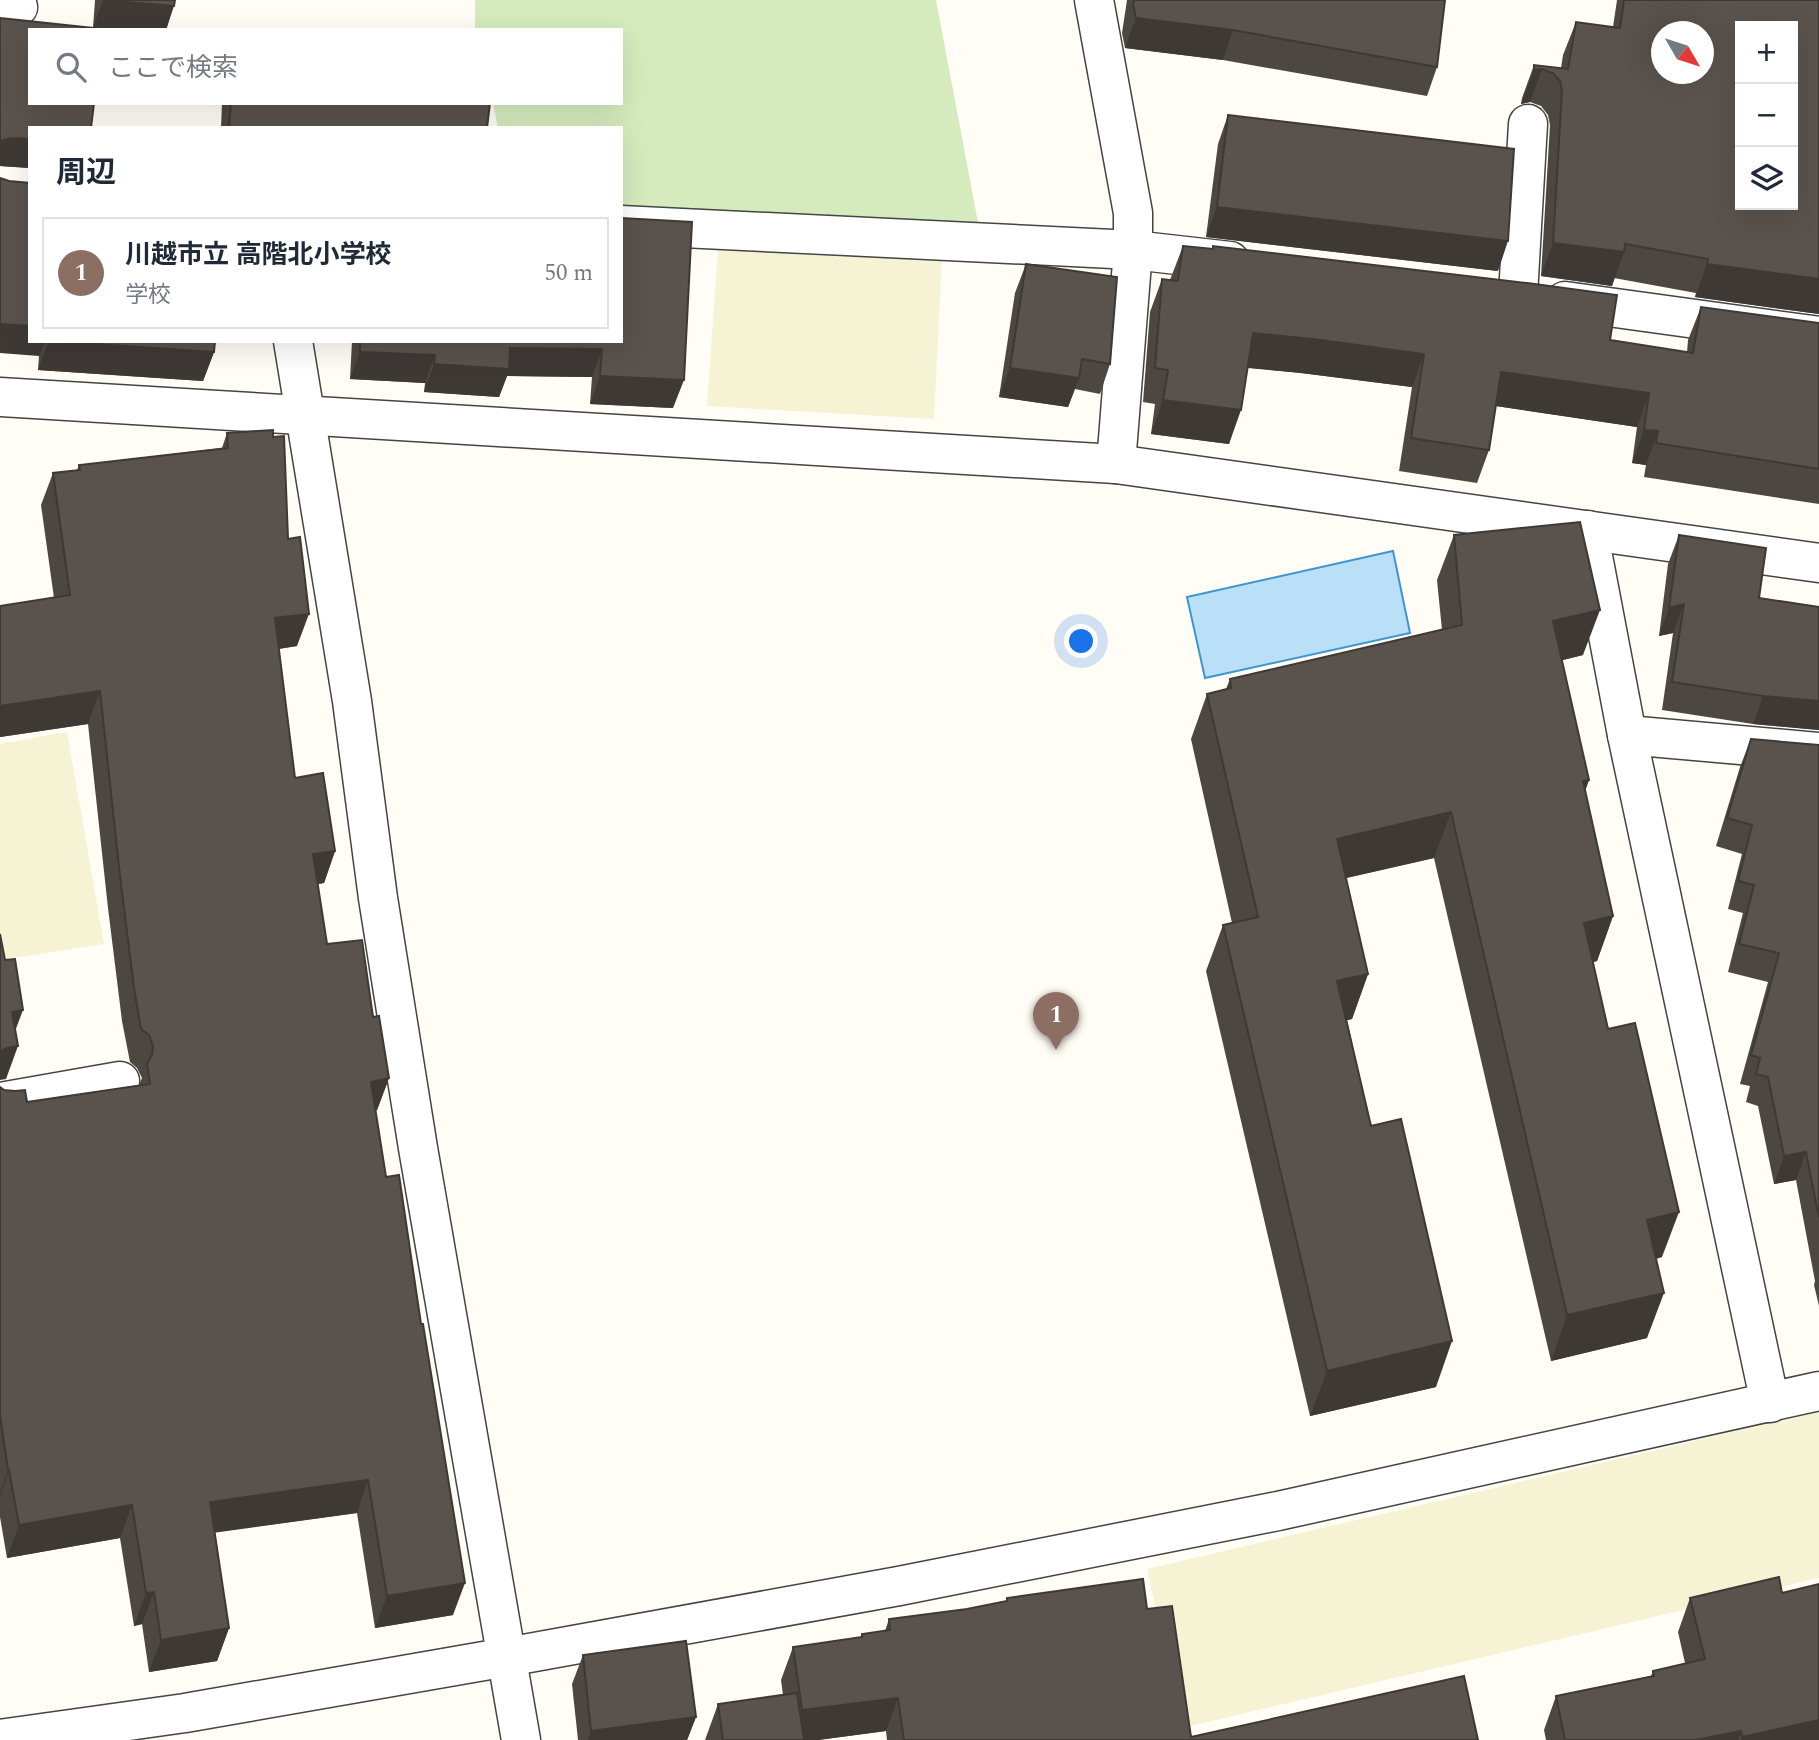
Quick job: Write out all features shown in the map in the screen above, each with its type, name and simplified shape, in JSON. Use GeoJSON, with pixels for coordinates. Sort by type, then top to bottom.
{"type":"FeatureCollection","features":[{"type":"Feature","properties":{"kind":"street"},"geometry":{"type":"LineString","coordinates":[[0,24],[18,8],[16,0]]}},
{"type":"Feature","properties":{"kind":"street"},"geometry":{"type":"LineString","coordinates":[[1094,0],[1133,213],[1133,250],[1116,464]]}},
{"type":"Feature","properties":{"kind":"street"},"geometry":{"type":"LineString","coordinates":[[1528,124],[1504,293],[1819,336]]}},
{"type":"Feature","properties":{"kind":"street"},"geometry":{"type":"LineString","coordinates":[[623,225],[1133,250],[1257,264]]}},
{"type":"Feature","properties":{"kind":"street"},"geometry":{"type":"LineString","coordinates":[[292,343],[352,701],[378,898],[418,1148],[521,1740]]}},
{"type":"Feature","properties":{"kind":"street"},"geometry":{"type":"LineString","coordinates":[[0,397],[1116,464],[1819,563]]}},
{"type":"Feature","properties":{"kind":"street"},"geometry":{"type":"LineString","coordinates":[[1588,530],[1627,734],[1770,1403]]}},
{"type":"Feature","properties":{"kind":"street"},"geometry":{"type":"LineString","coordinates":[[1627,734],[1819,752]]}},
{"type":"Feature","properties":{"kind":"street"},"geometry":{"type":"LineString","coordinates":[[0,1102],[120,1082]]}},
{"type":"Feature","properties":{"kind":"street"},"geometry":{"type":"LineString","coordinates":[[0,1728],[1,1739],[184,1713],[899,1586],[1278,1511],[1819,1391]]}},
{"type":"Feature","properties":{"kind":"shaded area"},"geometry":{"type":"Polygon","coordinates":[[[718,250],[942,258],[934,419],[707,406],[718,250]]]}},
{"type":"Feature","properties":{"kind":"shaded area"},"geometry":{"type":"Polygon","coordinates":[[[67,732],[104,944],[0,960],[0,744],[67,732]]]}},
{"type":"Feature","properties":{"kind":"shaded area"},"geometry":{"type":"Polygon","coordinates":[[[1819,1412],[1819,1578],[1182,1728],[1147,1569],[1819,1412]]]}},
{"type":"Feature","properties":{"kind":"green space"},"geometry":{"type":"Polygon","coordinates":[[[475,0],[936,0],[980,233],[623,207],[623,126],[498,126],[493,105],[623,105],[623,28],[475,28],[475,0]]]}},
{"type":"Feature","properties":{"kind":"water"},"geometry":{"type":"Polygon","coordinates":[[[1393,551],[1410,633],[1205,678],[1187,597],[1393,551]]]}},
{"type":"Feature","properties":{"kind":"building"},"geometry":{"type":"Polygon","coordinates":[[[103,0],[175,0],[174,6],[103,0]]]}},
{"type":"Feature","properties":{"kind":"building"},"geometry":{"type":"Polygon","coordinates":[[[1134,0],[1445,0],[1437,67],[1233,30],[1136,18],[1134,0]]]}},
{"type":"Feature","properties":{"kind":"building"},"geometry":{"type":"Polygon","coordinates":[[[1624,0],[1819,0],[1819,279],[1707,264],[1708,259],[1625,244],[1624,252],[1553,243],[1562,91],[1560,81],[1553,73],[1542,69],[1534,70],[1534,65],[1568,69],[1576,22],[1620,28],[1624,0]]]}},
{"type":"Feature","properties":{"kind":"building"},"geometry":{"type":"Polygon","coordinates":[[[0,18],[93,28],[28,28],[28,105],[94,105],[91,126],[28,126],[28,139],[11,138],[0,141],[0,18]]]}},
{"type":"Feature","properties":{"kind":"building"},"geometry":{"type":"Polygon","coordinates":[[[231,105],[490,105],[487,126],[229,126],[231,105]]]}},
{"type":"Feature","properties":{"kind":"building"},"geometry":{"type":"Polygon","coordinates":[[[1228,115],[1514,149],[1508,241],[1217,207],[1228,115]]]}},
{"type":"Feature","properties":{"kind":"building"},"geometry":{"type":"Polygon","coordinates":[[[0,178],[28,183],[28,326],[0,324],[0,178]]]}},
{"type":"Feature","properties":{"kind":"building"},"geometry":{"type":"Polygon","coordinates":[[[623,218],[692,222],[684,380],[600,376],[602,349],[510,348],[509,369],[434,364],[435,355],[360,352],[360,343],[623,343],[623,218]]]}},
{"type":"Feature","properties":{"kind":"building"},"geometry":{"type":"Polygon","coordinates":[[[1183,246],[1213,249],[1213,246],[1617,295],[1610,340],[1693,353],[1701,307],[1819,323],[1819,469],[1656,443],[1658,431],[1644,430],[1649,393],[1501,372],[1489,450],[1411,438],[1424,354],[1313,339],[1253,333],[1241,410],[1163,400],[1168,370],[1155,368],[1162,279],[1178,281],[1183,246]]]}},
{"type":"Feature","properties":{"kind":"building"},"geometry":{"type":"Polygon","coordinates":[[[1026,264],[1117,277],[1110,364],[1082,359],[1079,378],[1010,368],[1026,264]]]}},
{"type":"Feature","properties":{"kind":"building"},"geometry":{"type":"Polygon","coordinates":[[[81,343],[215,343],[214,352],[81,343]]]}},
{"type":"Feature","properties":{"kind":"building"},"geometry":{"type":"Polygon","coordinates":[[[273,430],[273,437],[284,436],[288,539],[300,537],[309,614],[275,618],[295,778],[323,773],[335,851],[313,854],[327,944],[362,940],[373,1017],[379,1016],[389,1078],[371,1082],[386,1177],[399,1175],[465,1583],[387,1596],[368,1480],[210,1502],[229,1628],[161,1640],[154,1592],[146,1593],[132,1505],[19,1525],[8,1470],[0,1415],[0,1087],[4,1090],[25,1090],[27,1102],[150,1084],[147,1064],[153,1046],[149,1035],[141,1029],[134,988],[100,691],[0,706],[0,606],[70,595],[53,473],[80,470],[79,465],[228,448],[227,433],[273,430]]]}},
{"type":"Feature","properties":{"kind":"building"},"geometry":{"type":"Polygon","coordinates":[[[1580,522],[1600,610],[1553,621],[1589,780],[1583,781],[1613,916],[1584,923],[1608,1029],[1635,1023],[1679,1212],[1647,1220],[1664,1293],[1567,1315],[1451,812],[1337,839],[1368,974],[1337,981],[1371,1126],[1401,1119],[1452,1341],[1327,1371],[1223,925],[1258,917],[1207,694],[1231,688],[1230,679],[1462,625],[1454,535],[1580,522]]]}},
{"type":"Feature","properties":{"kind":"building"},"geometry":{"type":"Polygon","coordinates":[[[1679,535],[1766,548],[1759,598],[1819,607],[1819,701],[1763,696],[1672,682],[1684,604],[1669,608],[1679,535]]]}},
{"type":"Feature","properties":{"kind":"building"},"geometry":{"type":"Polygon","coordinates":[[[1751,739],[1819,745],[1819,1218],[1806,1152],[1784,1156],[1768,1077],[1756,1074],[1760,1058],[1751,1055],[1779,953],[1739,944],[1754,885],[1738,881],[1752,825],[1727,818],[1751,739]]]}},
{"type":"Feature","properties":{"kind":"building"},"geometry":{"type":"Polygon","coordinates":[[[0,934],[5,960],[15,959],[23,1010],[12,1012],[18,1046],[0,1052],[0,934]]]}},
{"type":"Feature","properties":{"kind":"building"},"geometry":{"type":"Polygon","coordinates":[[[1779,1577],[1782,1593],[1819,1584],[1819,1720],[1742,1737],[1741,1731],[1696,1740],[1565,1740],[1556,1696],[1654,1676],[1653,1671],[1705,1659],[1690,1598],[1779,1577]]]}},
{"type":"Feature","properties":{"kind":"building"},"geometry":{"type":"Polygon","coordinates":[[[1143,1579],[1147,1609],[1172,1606],[1191,1737],[1464,1676],[1478,1740],[904,1740],[898,1698],[802,1710],[793,1647],[890,1630],[889,1619],[967,1609],[1007,1601],[1007,1598],[1143,1579]]]}},
{"type":"Feature","properties":{"kind":"building"},"geometry":{"type":"Polygon","coordinates":[[[686,1641],[696,1717],[591,1731],[583,1655],[686,1641]]]}},
{"type":"Feature","properties":{"kind":"building"},"geometry":{"type":"Polygon","coordinates":[[[797,1693],[804,1740],[723,1740],[718,1704],[797,1693]]]}},
{"type":"Feature","properties":{"kind":"place","name":"川越市立 高階北小学校"},"geometry":{"type":"Point","coordinates":[1056,1050]}}]}
